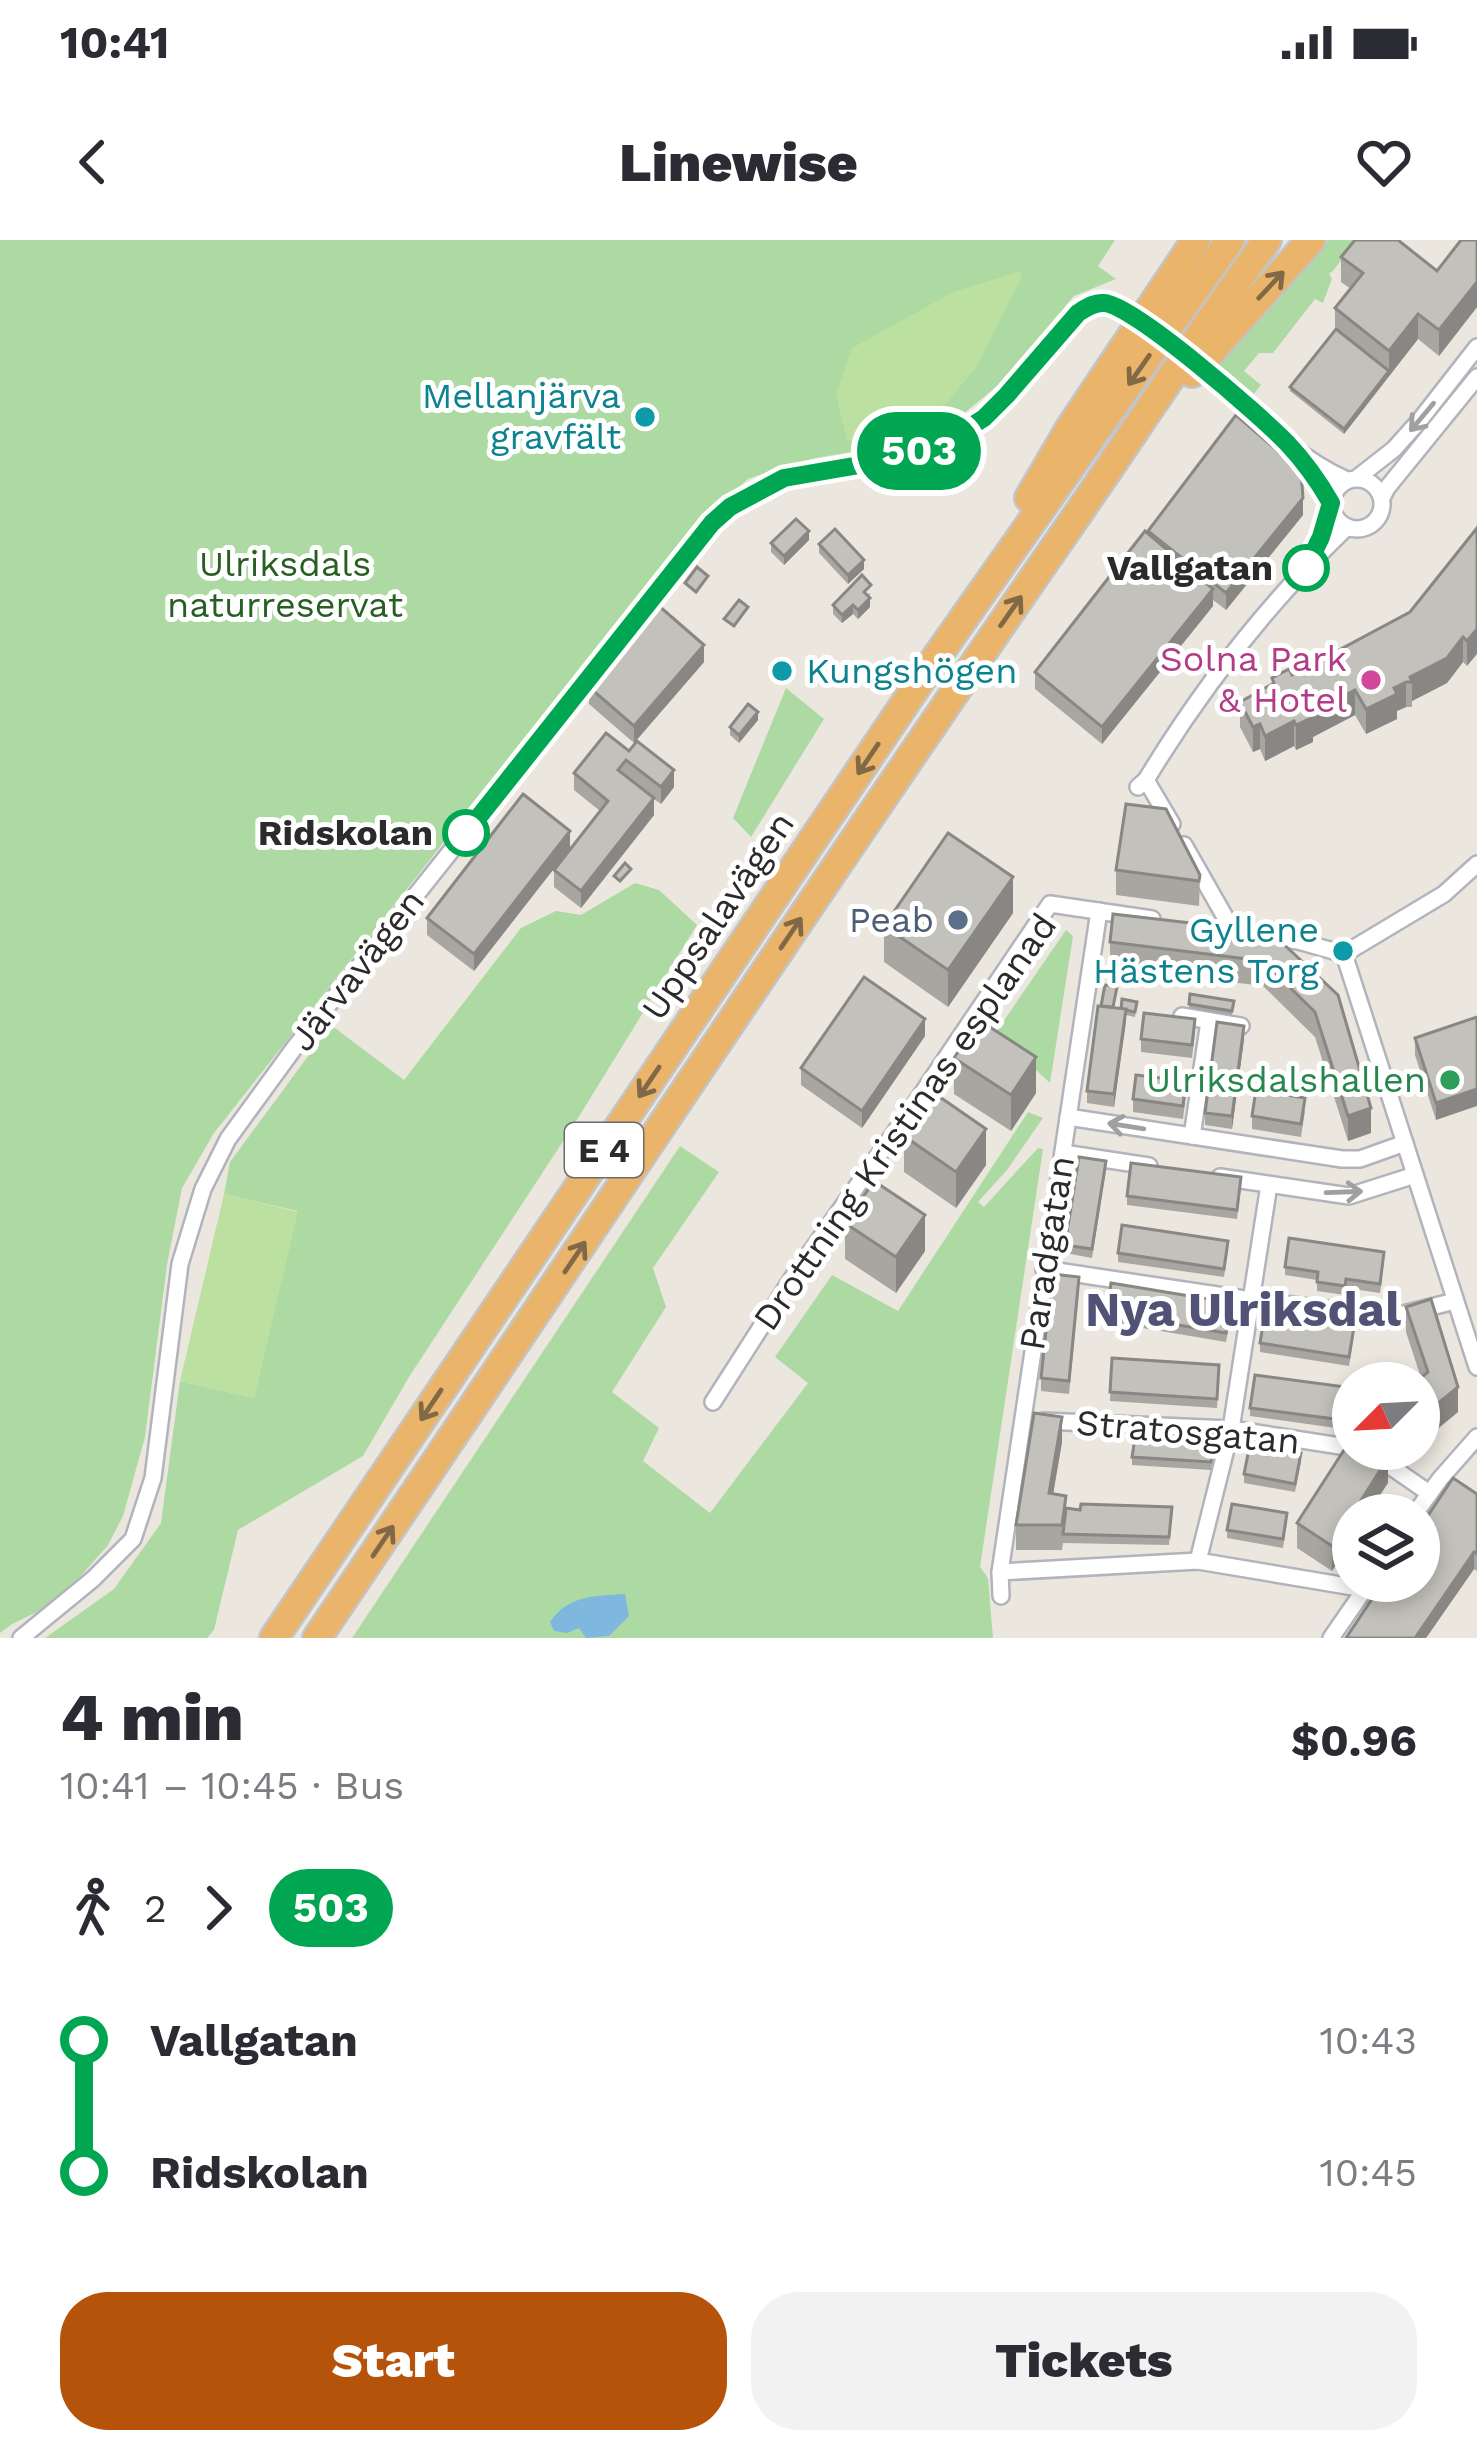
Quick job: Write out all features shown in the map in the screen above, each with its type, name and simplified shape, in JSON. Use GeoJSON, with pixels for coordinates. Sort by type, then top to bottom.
{"type":"FeatureCollection","features":[{"type":"Feature","properties":{"kind":"highway","name":"E 4"},"geometry":{"type":"LineString","coordinates":[[933,662],[1070,428],[1196,240]]}},
{"type":"Feature","properties":{"kind":"highway","name":"Uppsalavägen"},"geometry":{"type":"LineString","coordinates":[[274,1638],[933,662],[1230,240]]}},
{"type":"Feature","properties":{"kind":"highway","name":"Uppsalavägen"},"geometry":{"type":"LineString","coordinates":[[317,1638],[860,829],[1267,240]]}},
{"type":"Feature","properties":{"kind":"highway"},"geometry":{"type":"LineString","coordinates":[[1111,467],[1311,240]]}},
{"type":"Feature","properties":{"kind":"street","name":"Järvavägen"},"geometry":{"type":"LineString","coordinates":[[21,1638],[133,1540],[153,1478],[180,1264],[203,1189],[228,1139],[295,1047],[712,523],[730,507],[784,478],[900,458],[956,436],[1007,395],[1078,313],[1107,302],[1130,313]]}},
{"type":"Feature","properties":{"kind":"street"},"geometry":{"type":"LineString","coordinates":[[1306,568],[1338,486],[1394,449],[1477,347]]}},
{"type":"Feature","properties":{"kind":"street"},"geometry":{"type":"LineString","coordinates":[[1209,374],[1289,445],[1328,472],[1372,484],[1382,498]]}},
{"type":"Feature","properties":{"kind":"street"},"geometry":{"type":"LineString","coordinates":[[1289,445],[1318,481],[1335,517],[1358,529],[1375,522],[1387,488],[1477,377]]}},
{"type":"Feature","properties":{"kind":"street"},"geometry":{"type":"LineString","coordinates":[[1234,931],[1142,783],[1180,724],[1306,568],[1347,527]]}},
{"type":"Feature","properties":{"kind":"street"},"geometry":{"type":"LineString","coordinates":[[1211,928],[1298,940],[1344,954],[1444,894],[1477,864]]}},
{"type":"Feature","properties":{"kind":"street","name":"Drottning Kristinas esplanad"},"geometry":{"type":"LineString","coordinates":[[713,1402],[1049,904],[1166,921]]}},
{"type":"Feature","properties":{"kind":"street","name":"Paradgatan"},"geometry":{"type":"LineString","coordinates":[[1000,1596],[1099,911]]}},
{"type":"Feature","properties":{"kind":"street"},"geometry":{"type":"LineString","coordinates":[[1344,954],[1477,1367]]}},
{"type":"Feature","properties":{"kind":"street"},"geometry":{"type":"LineString","coordinates":[[1182,1016],[1241,1026]]}},
{"type":"Feature","properties":{"kind":"street"},"geometry":{"type":"LineString","coordinates":[[1192,1136],[1209,1021]]}},
{"type":"Feature","properties":{"kind":"street"},"geometry":{"type":"LineString","coordinates":[[1068,1117],[1351,1160],[1405,1143]]}},
{"type":"Feature","properties":{"kind":"street"},"geometry":{"type":"LineString","coordinates":[[1063,1154],[1155,1167]]}},
{"type":"Feature","properties":{"kind":"street"},"geometry":{"type":"LineString","coordinates":[[1201,1174],[1349,1196],[1415,1174]]}},
{"type":"Feature","properties":{"kind":"street"},"geometry":{"type":"LineString","coordinates":[[1198,1561],[1231,1429],[1269,1185]]}},
{"type":"Feature","properties":{"kind":"street"},"geometry":{"type":"LineString","coordinates":[[1044,1269],[1391,1317],[1456,1301]]}},
{"type":"Feature","properties":{"kind":"street","name":"Stratosgatan"},"geometry":{"type":"LineString","coordinates":[[1022,1420],[1231,1429],[1332,1444]]}},
{"type":"Feature","properties":{"kind":"street"},"geometry":{"type":"LineString","coordinates":[[1429,1493],[1477,1437]]}},
{"type":"Feature","properties":{"kind":"street","name":"Stratosgatan"},"geometry":{"type":"LineString","coordinates":[[1392,1470],[1429,1493]]}},
{"type":"Feature","properties":{"kind":"street"},"geometry":{"type":"LineString","coordinates":[[1000,1573],[1198,1561],[1332,1580]]}},
{"type":"Feature","properties":{"kind":"street"},"geometry":{"type":"LineString","coordinates":[[1331,1638],[1356,1602]]}},
{"type":"Feature","properties":{"kind":"green space","name":"Ulriksdals naturreservat"},"geometry":{"type":"Polygon","coordinates":[[[0,240],[1115,240],[1098,266],[1116,279],[1074,296],[996,387],[962,415],[925,436],[899,444],[816,458],[748,479],[692,528],[214,1133],[182,1188],[145,1437],[123,1516],[108,1545],[79,1578],[39,1611],[0,1633],[0,240]]]}},
{"type":"Feature","properties":{"kind":"green space"},"geometry":{"type":"Polygon","coordinates":[[[1328,240],[1361,240],[1329,273],[1332,279],[1323,303],[1315,299],[1273,353],[1259,353],[1244,371],[1261,385],[1254,394],[1216,363],[1328,240]]]}},
{"type":"Feature","properties":{"kind":"green space"},"geometry":{"type":"Polygon","coordinates":[[[1021,271],[977,366],[932,421],[888,435],[847,440],[836,395],[852,348],[953,292],[1021,271]]]}},
{"type":"Feature","properties":{"kind":"green space"},"geometry":{"type":"Polygon","coordinates":[[[786,688],[824,719],[751,837],[733,818],[786,688]]]}},
{"type":"Feature","properties":{"kind":"green space"},"geometry":{"type":"Polygon","coordinates":[[[635,883],[659,890],[697,925],[363,1456],[238,1530],[214,1630],[207,1638],[45,1638],[114,1589],[161,1523],[180,1381],[254,1398],[297,1211],[224,1194],[230,1162],[331,1025],[404,1080],[521,928],[556,911],[581,915],[635,883]]]}},
{"type":"Feature","properties":{"kind":"green space"},"geometry":{"type":"Polygon","coordinates":[[[1066,930],[1073,936],[1050,1083],[996,1032],[1066,930]]]}},
{"type":"Feature","properties":{"kind":"green space"},"geometry":{"type":"Polygon","coordinates":[[[1028,1112],[1043,1118],[978,1202],[984,1207],[1038,1148],[1043,1149],[980,1567],[988,1578],[993,1638],[352,1638],[680,1146],[719,1172],[653,1268],[666,1307],[612,1392],[659,1428],[643,1461],[710,1513],[808,1383],[775,1357],[832,1275],[898,1311],[1028,1112]]]}},
{"type":"Feature","properties":{"kind":"green space"},"geometry":{"type":"Polygon","coordinates":[[[224,1194],[298,1212],[254,1398],[180,1381],[224,1194]]]}},
{"type":"Feature","properties":{"kind":"water"},"geometry":{"type":"Polygon","coordinates":[[[625,1594],[629,1616],[609,1636],[586,1638],[579,1628],[554,1631],[550,1622],[574,1602],[625,1594]]]}},
{"type":"Feature","properties":{"kind":"building"},"geometry":{"type":"Polygon","coordinates":[[[1355,240],[1398,240],[1437,271],[1461,240],[1477,240],[1477,282],[1439,330],[1418,314],[1389,351],[1335,308],[1363,273],[1341,257],[1355,240]]]}},
{"type":"Feature","properties":{"kind":"building"},"geometry":{"type":"Polygon","coordinates":[[[1336,329],[1389,371],[1344,429],[1290,387],[1336,329]]]}},
{"type":"Feature","properties":{"kind":"building"},"geometry":{"type":"Polygon","coordinates":[[[1236,415],[1301,471],[1303,498],[1226,593],[1148,531],[1236,415]]]}},
{"type":"Feature","properties":{"kind":"building"},"geometry":{"type":"Polygon","coordinates":[[[796,519],[809,531],[784,556],[771,543],[796,519]]]}},
{"type":"Feature","properties":{"kind":"building"},"geometry":{"type":"Polygon","coordinates":[[[1477,528],[1477,629],[1467,641],[1463,637],[1447,658],[1410,677],[1412,682],[1394,688],[1397,694],[1366,709],[1355,690],[1296,725],[1294,721],[1265,736],[1260,724],[1253,727],[1240,702],[1289,669],[1292,675],[1410,612],[1477,528]]]}},
{"type":"Feature","properties":{"kind":"building"},"geometry":{"type":"Polygon","coordinates":[[[835,529],[864,560],[848,575],[819,544],[835,529]]]}},
{"type":"Feature","properties":{"kind":"building"},"geometry":{"type":"Polygon","coordinates":[[[1145,531],[1213,589],[1102,727],[1035,672],[1145,531]]]}},
{"type":"Feature","properties":{"kind":"building"},"geometry":{"type":"Polygon","coordinates":[[[697,567],[708,576],[696,592],[685,583],[697,567]]]}},
{"type":"Feature","properties":{"kind":"building"},"geometry":{"type":"Polygon","coordinates":[[[862,575],[871,585],[864,592],[870,598],[858,610],[853,605],[842,615],[833,605],[862,575]]]}},
{"type":"Feature","properties":{"kind":"building"},"geometry":{"type":"Polygon","coordinates":[[[739,600],[748,607],[734,626],[724,619],[739,600]]]}},
{"type":"Feature","properties":{"kind":"building"},"geometry":{"type":"Polygon","coordinates":[[[659,606],[704,645],[634,726],[589,687],[659,606]]]}},
{"type":"Feature","properties":{"kind":"building"},"geometry":{"type":"Polygon","coordinates":[[[748,704],[758,712],[739,735],[730,727],[748,704]]]}},
{"type":"Feature","properties":{"kind":"building"},"geometry":{"type":"Polygon","coordinates":[[[606,733],[629,751],[637,741],[674,770],[661,787],[626,760],[618,770],[654,798],[581,891],[554,870],[608,801],[574,773],[606,733]]]}},
{"type":"Feature","properties":{"kind":"building"},"geometry":{"type":"Polygon","coordinates":[[[523,794],[570,831],[474,954],[427,918],[523,794]]]}},
{"type":"Feature","properties":{"kind":"building"},"geometry":{"type":"Polygon","coordinates":[[[1126,804],[1166,809],[1199,881],[1116,870],[1126,804]]]}},
{"type":"Feature","properties":{"kind":"building"},"geometry":{"type":"Polygon","coordinates":[[[948,833],[1013,877],[948,970],[884,926],[948,833]]]}},
{"type":"Feature","properties":{"kind":"building"},"geometry":{"type":"Polygon","coordinates":[[[625,863],[631,869],[620,881],[614,876],[625,863]]]}},
{"type":"Feature","properties":{"kind":"building"},"geometry":{"type":"Polygon","coordinates":[[[1113,914],[1234,928],[1277,938],[1338,995],[1371,1108],[1348,1116],[1315,1012],[1263,961],[1110,942],[1113,914]]]}},
{"type":"Feature","properties":{"kind":"building"},"geometry":{"type":"Polygon","coordinates":[[[864,977],[925,1019],[862,1111],[801,1068],[864,977]]]}},
{"type":"Feature","properties":{"kind":"building"},"geometry":{"type":"Polygon","coordinates":[[[1105,985],[1117,987],[1113,1007],[1101,1006],[1105,985]]]}},
{"type":"Feature","properties":{"kind":"building"},"geometry":{"type":"Polygon","coordinates":[[[1190,994],[1234,1001],[1232,1011],[1189,1004],[1190,994]]]}},
{"type":"Feature","properties":{"kind":"building"},"geometry":{"type":"Polygon","coordinates":[[[1122,999],[1137,1002],[1135,1012],[1121,1009],[1122,999]]]}},
{"type":"Feature","properties":{"kind":"building"},"geometry":{"type":"Polygon","coordinates":[[[1098,1006],[1126,1009],[1114,1094],[1087,1091],[1098,1006]]]}},
{"type":"Feature","properties":{"kind":"building"},"geometry":{"type":"Polygon","coordinates":[[[1144,1013],[1195,1019],[1192,1045],[1141,1039],[1144,1013]]]}},
{"type":"Feature","properties":{"kind":"building","name":"Ulriksdalshallen"},"geometry":{"type":"Polygon","coordinates":[[[1477,1017],[1477,1089],[1436,1103],[1415,1038],[1477,1017]]]}},
{"type":"Feature","properties":{"kind":"building"},"geometry":{"type":"Polygon","coordinates":[[[979,1020],[1036,1057],[1011,1095],[954,1058],[979,1020]]]}},
{"type":"Feature","properties":{"kind":"building"},"geometry":{"type":"Polygon","coordinates":[[[1217,1022],[1244,1026],[1232,1116],[1205,1113],[1217,1022]]]}},
{"type":"Feature","properties":{"kind":"building"},"geometry":{"type":"Polygon","coordinates":[[[1136,1075],[1186,1081],[1183,1106],[1133,1099],[1136,1075]]]}},
{"type":"Feature","properties":{"kind":"building"},"geometry":{"type":"Polygon","coordinates":[[[1256,1090],[1305,1098],[1301,1124],[1252,1116],[1256,1090]]]}},
{"type":"Feature","properties":{"kind":"building"},"geometry":{"type":"Polygon","coordinates":[[[934,1093],[986,1129],[956,1172],[904,1136],[934,1093]]]}},
{"type":"Feature","properties":{"kind":"building"},"geometry":{"type":"Polygon","coordinates":[[[1079,1157],[1106,1161],[1092,1249],[1065,1245],[1079,1157]]]}},
{"type":"Feature","properties":{"kind":"building"},"geometry":{"type":"Polygon","coordinates":[[[1131,1163],[1241,1177],[1237,1210],[1127,1196],[1131,1163]]]}},
{"type":"Feature","properties":{"kind":"building"},"geometry":{"type":"Polygon","coordinates":[[[874,1181],[925,1215],[896,1257],[845,1223],[874,1181]]]}},
{"type":"Feature","properties":{"kind":"building"},"geometry":{"type":"Polygon","coordinates":[[[1122,1225],[1228,1241],[1224,1269],[1118,1253],[1122,1225]]]}},
{"type":"Feature","properties":{"kind":"building"},"geometry":{"type":"Polygon","coordinates":[[[1289,1238],[1384,1252],[1380,1284],[1346,1279],[1345,1286],[1317,1282],[1318,1272],[1285,1267],[1289,1238]]]}},
{"type":"Feature","properties":{"kind":"building"},"geometry":{"type":"Polygon","coordinates":[[[1052,1274],[1079,1277],[1069,1381],[1041,1378],[1052,1274]]]}},
{"type":"Feature","properties":{"kind":"building"},"geometry":{"type":"Polygon","coordinates":[[[1111,1283],[1232,1303],[1226,1333],[1107,1313],[1111,1283]]]}},
{"type":"Feature","properties":{"kind":"building"},"geometry":{"type":"Polygon","coordinates":[[[1431,1299],[1458,1387],[1440,1402],[1440,1362],[1425,1362],[1406,1307],[1431,1299]]]}},
{"type":"Feature","properties":{"kind":"building"},"geometry":{"type":"Polygon","coordinates":[[[1265,1313],[1354,1327],[1349,1357],[1260,1343],[1265,1313]]]}},
{"type":"Feature","properties":{"kind":"building"},"geometry":{"type":"Polygon","coordinates":[[[1112,1358],[1219,1365],[1217,1399],[1110,1392],[1112,1358]]]}},
{"type":"Feature","properties":{"kind":"building"},"geometry":{"type":"Polygon","coordinates":[[[1255,1375],[1332,1385],[1332,1419],[1250,1408],[1255,1375]]]}},
{"type":"Feature","properties":{"kind":"building"},"geometry":{"type":"Polygon","coordinates":[[[1034,1413],[1062,1417],[1049,1493],[1066,1496],[1062,1525],[1016,1525],[1034,1413]]]}},
{"type":"Feature","properties":{"kind":"building"},"geometry":{"type":"Polygon","coordinates":[[[1145,1428],[1153,1429],[1151,1439],[1159,1439],[1162,1430],[1170,1430],[1167,1440],[1175,1440],[1178,1431],[1185,1432],[1184,1441],[1192,1441],[1194,1432],[1200,1433],[1199,1442],[1206,1442],[1207,1433],[1215,1434],[1211,1462],[1132,1457],[1135,1438],[1142,1438],[1145,1428]]]}},
{"type":"Feature","properties":{"kind":"building"},"geometry":{"type":"Polygon","coordinates":[[[1250,1444],[1301,1453],[1295,1484],[1244,1474],[1250,1444]]]}},
{"type":"Feature","properties":{"kind":"building"},"geometry":{"type":"Polygon","coordinates":[[[1332,1469],[1380,1470],[1365,1494],[1332,1494],[1332,1546],[1297,1523],[1332,1469]]]}},
{"type":"Feature","properties":{"kind":"building"},"geometry":{"type":"Polygon","coordinates":[[[1453,1478],[1477,1494],[1477,1554],[1440,1602],[1440,1498],[1453,1478]]]}},
{"type":"Feature","properties":{"kind":"building"},"geometry":{"type":"Polygon","coordinates":[[[1081,1504],[1172,1507],[1169,1537],[1063,1534],[1066,1508],[1080,1510],[1081,1504]]]}},
{"type":"Feature","properties":{"kind":"building"},"geometry":{"type":"Polygon","coordinates":[[[1232,1504],[1287,1513],[1283,1539],[1227,1530],[1232,1504]]]}},
{"type":"Feature","properties":{"kind":"building"},"geometry":{"type":"Polygon","coordinates":[[[1370,1602],[1440,1602],[1415,1638],[1346,1638],[1370,1602]]]}},
{"type":"Feature","properties":{"kind":"bus line","name":"503"},"geometry":{"type":"LineString","coordinates":[[466,833],[712,523],[730,507],[784,478],[900,458],[956,436],[984,418],[1078,313],[1093,304],[1107,302],[1130,313],[1289,445],[1331,503],[1306,568]]}},
{"type":"Feature","properties":{"kind":"place","name":"Mellanjärva gravfält"},"geometry":{"type":"Point","coordinates":[645,417]}},
{"type":"Feature","properties":{"kind":"place","name":"Vallgatan"},"geometry":{"type":"Point","coordinates":[1306,568]}},
{"type":"Feature","properties":{"kind":"place","name":"Kungshögen"},"geometry":{"type":"Point","coordinates":[782,671]}},
{"type":"Feature","properties":{"kind":"place","name":"Solna Park & Hotel"},"geometry":{"type":"Point","coordinates":[1371,680]}},
{"type":"Feature","properties":{"kind":"place","name":"Ridskolan"},"geometry":{"type":"Point","coordinates":[466,833]}},
{"type":"Feature","properties":{"kind":"place","name":"Peab"},"geometry":{"type":"Point","coordinates":[958,920]}},
{"type":"Feature","properties":{"kind":"place","name":"Gyllene Hästens Torg"},"geometry":{"type":"Point","coordinates":[1343,951]}},
{"type":"Feature","properties":{"kind":"place","name":"Ulriksdalshallen"},"geometry":{"type":"Point","coordinates":[1450,1080]}},
{"type":"Feature","properties":{"kind":"district","name":"Nya Ulriksdal"},"geometry":{"type":"Point","coordinates":[1243,1309]}}]}
